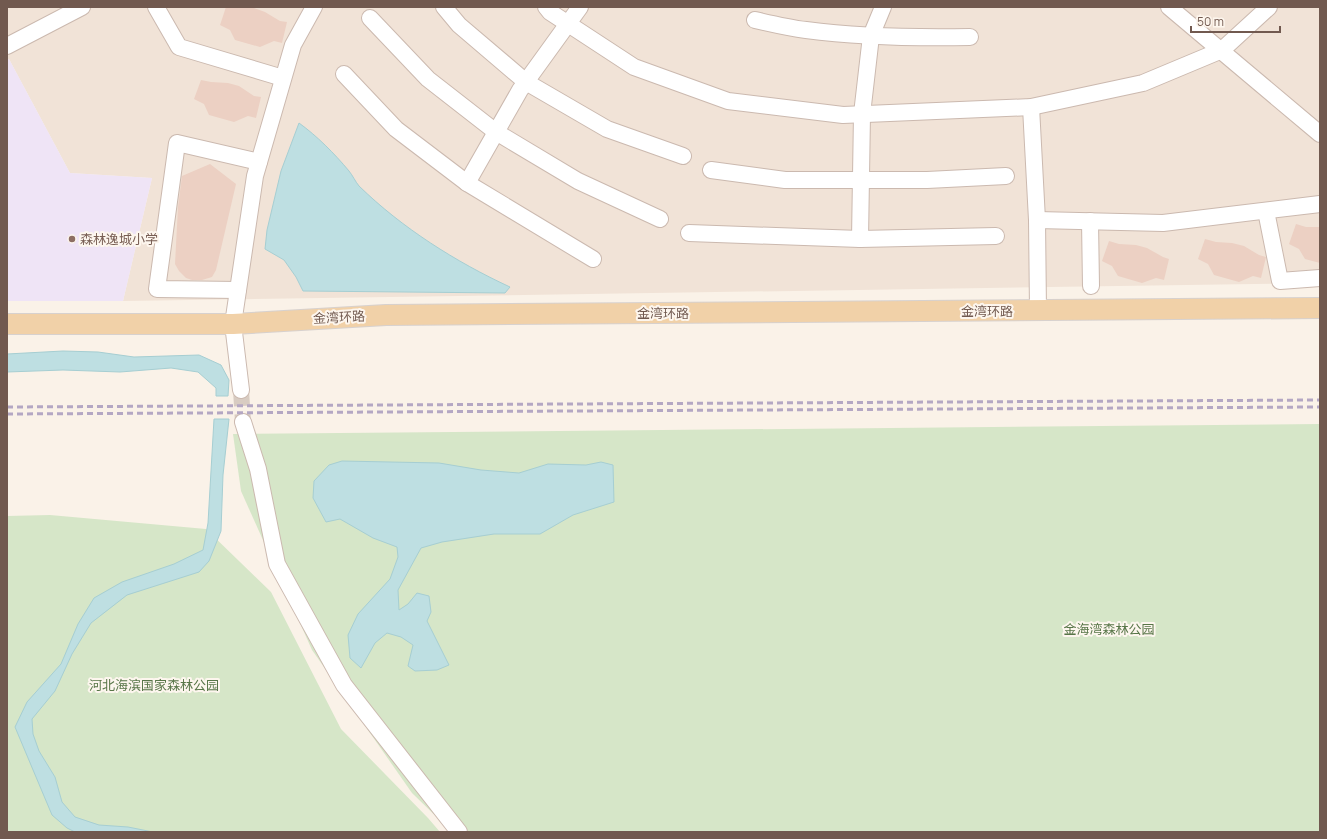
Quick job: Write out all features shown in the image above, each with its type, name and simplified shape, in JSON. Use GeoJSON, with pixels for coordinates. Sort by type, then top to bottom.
{"type":"FeatureCollection","features":[{"type":"Feature","properties":{"kind":"main road","name":"金湾环路"},"geometry":{"type":"LineString","coordinates":[[7,324],[233,324],[386,315],[1320,308]]}},
{"type":"Feature","properties":{"kind":"street"},"geometry":{"type":"LineString","coordinates":[[7,46],[82,7]]}},
{"type":"Feature","properties":{"kind":"street"},"geometry":{"type":"LineString","coordinates":[[156,7],[179,47],[283,78]]}},
{"type":"Feature","properties":{"kind":"street"},"geometry":{"type":"LineString","coordinates":[[241,390],[233,324],[255,176],[293,45],[314,7]]}},
{"type":"Feature","properties":{"kind":"street"},"geometry":{"type":"LineString","coordinates":[[444,7],[459,25],[526,82],[607,129],[683,156]]}},
{"type":"Feature","properties":{"kind":"street"},"geometry":{"type":"LineString","coordinates":[[546,7],[550,12],[634,67],[728,101],[843,115],[1031,107],[1143,84],[1222,50],[1269,7]]}},
{"type":"Feature","properties":{"kind":"street"},"geometry":{"type":"LineString","coordinates":[[467,183],[526,82],[567,23],[580,7]]}},
{"type":"Feature","properties":{"kind":"street"},"geometry":{"type":"LineString","coordinates":[[860,239],[862,114],[871,36],[883,7]]}},
{"type":"Feature","properties":{"kind":"street"},"geometry":{"type":"LineString","coordinates":[[1169,7],[1222,50],[1320,134]]}},
{"type":"Feature","properties":{"kind":"street"},"geometry":{"type":"LineString","coordinates":[[370,18],[428,78],[496,132],[578,181],[660,219]]}},
{"type":"Feature","properties":{"kind":"street"},"geometry":{"type":"LineString","coordinates":[[755,20],[805,30],[871,36],[918,38],[970,37]]}},
{"type":"Feature","properties":{"kind":"street"},"geometry":{"type":"LineString","coordinates":[[344,74],[396,129],[467,183],[593,259]]}},
{"type":"Feature","properties":{"kind":"street"},"geometry":{"type":"LineString","coordinates":[[1031,107],[1037,220],[1038,310]]}},
{"type":"Feature","properties":{"kind":"street"},"geometry":{"type":"LineString","coordinates":[[238,290],[157,289],[177,143],[259,162]]}},
{"type":"Feature","properties":{"kind":"street"},"geometry":{"type":"LineString","coordinates":[[711,170],[785,180],[927,180],[1006,176]]}},
{"type":"Feature","properties":{"kind":"street"},"geometry":{"type":"LineString","coordinates":[[1037,220],[1163,223],[1320,204]]}},
{"type":"Feature","properties":{"kind":"street"},"geometry":{"type":"LineString","coordinates":[[1266,211],[1280,281],[1320,278]]}},
{"type":"Feature","properties":{"kind":"street"},"geometry":{"type":"LineString","coordinates":[[1090,221],[1091,286]]}},
{"type":"Feature","properties":{"kind":"street"},"geometry":{"type":"LineString","coordinates":[[689,232],[860,239],[996,236]]}},
{"type":"Feature","properties":{"kind":"street"},"geometry":{"type":"LineString","coordinates":[[244,422],[258,469],[278,564],[344,685],[459,832]]}},
{"type":"Feature","properties":{"kind":"shaded area"},"geometry":{"type":"Polygon","coordinates":[[[7,7],[1320,7],[1320,283],[123,301],[152,178],[70,173],[9,59],[7,60],[7,7]]]}},
{"type":"Feature","properties":{"kind":"shaded area","name":"森林逸城小学"},"geometry":{"type":"Polygon","coordinates":[[[9,59],[70,173],[152,178],[123,301],[7,301],[7,60],[9,59]]]}},
{"type":"Feature","properties":{"kind":"green space","name":"金海湾森林公园"},"geometry":{"type":"Polygon","coordinates":[[[1320,424],[1320,832],[452,832],[412,793],[312,650],[241,491],[233,434],[1320,424]]]}},
{"type":"Feature","properties":{"kind":"green space","name":"河北海滨国家森林公园"},"geometry":{"type":"Polygon","coordinates":[[[50,515],[206,529],[271,592],[341,729],[440,832],[7,832],[7,516],[50,515]]]}},
{"type":"Feature","properties":{"kind":"water"},"geometry":{"type":"Polygon","coordinates":[[[299,123],[331,151],[349,171],[359,186],[411,230],[470,267],[510,287],[505,293],[303,291],[296,277],[284,260],[265,249],[267,230],[281,171],[299,123]]]}},
{"type":"Feature","properties":{"kind":"water"},"geometry":{"type":"Polygon","coordinates":[[[63,351],[98,352],[134,357],[199,355],[221,365],[229,380],[228,396],[216,396],[216,388],[198,372],[171,368],[120,372],[63,370],[7,372],[7,354],[63,351]]]}},
{"type":"Feature","properties":{"kind":"water"},"geometry":{"type":"Polygon","coordinates":[[[214,419],[229,419],[223,475],[221,531],[209,561],[199,572],[127,595],[91,623],[72,654],[55,691],[32,719],[33,734],[39,751],[55,777],[62,802],[75,817],[99,825],[128,827],[153,832],[75,832],[67,828],[52,815],[15,727],[27,702],[61,664],[78,624],[94,598],[122,582],[174,564],[203,550],[208,523],[214,419]]]}},
{"type":"Feature","properties":{"kind":"water"},"geometry":{"type":"Polygon","coordinates":[[[342,461],[439,463],[481,470],[519,473],[548,464],[586,465],[601,462],[613,465],[614,502],[573,515],[540,534],[494,534],[442,542],[421,548],[398,590],[399,610],[408,604],[417,593],[429,596],[431,612],[427,621],[449,665],[437,670],[415,671],[408,666],[413,645],[401,637],[387,633],[375,643],[361,668],[350,658],[348,635],[358,614],[390,579],[398,557],[397,547],[373,538],[340,519],[326,522],[313,498],[314,481],[329,465],[342,461]]]}},
{"type":"Feature","properties":{"kind":"building"},"geometry":{"type":"Polygon","coordinates":[[[226,7],[254,8],[265,12],[280,21],[287,22],[282,43],[274,41],[260,47],[235,40],[230,30],[220,25],[226,7]]]}},
{"type":"Feature","properties":{"kind":"building"},"geometry":{"type":"Polygon","coordinates":[[[201,80],[228,83],[239,86],[254,96],[261,97],[256,118],[248,116],[234,122],[209,115],[204,104],[194,99],[201,80]]]}},
{"type":"Feature","properties":{"kind":"building"},"geometry":{"type":"Polygon","coordinates":[[[210,164],[236,184],[216,270],[212,277],[202,280],[192,280],[186,278],[175,264],[178,207],[182,176],[210,164]]]}},
{"type":"Feature","properties":{"kind":"building"},"geometry":{"type":"Polygon","coordinates":[[[1296,224],[1306,227],[1320,227],[1320,263],[1305,259],[1299,249],[1289,244],[1296,224]]]}},
{"type":"Feature","properties":{"kind":"building"},"geometry":{"type":"Polygon","coordinates":[[[1205,239],[1244,246],[1259,255],[1266,257],[1261,278],[1253,276],[1239,282],[1214,275],[1208,264],[1198,259],[1205,239]]]}},
{"type":"Feature","properties":{"kind":"building"},"geometry":{"type":"Polygon","coordinates":[[[1109,241],[1147,248],[1169,259],[1164,280],[1156,278],[1142,283],[1118,276],[1112,266],[1102,261],[1109,241]]]}},
{"type":"Feature","properties":{"kind":"tunnel"},"geometry":{"type":"LineString","coordinates":[[241,390],[243,422]]}},
{"type":"Feature","properties":{"kind":"railway"},"geometry":{"type":"LineString","coordinates":[[7,407],[1320,400]]}},
{"type":"Feature","properties":{"kind":"railway"},"geometry":{"type":"LineString","coordinates":[[7,414],[1320,407]]}},
{"type":"Feature","properties":{"kind":"place","name":"森林逸城小学"},"geometry":{"type":"Point","coordinates":[72,239]}}]}
